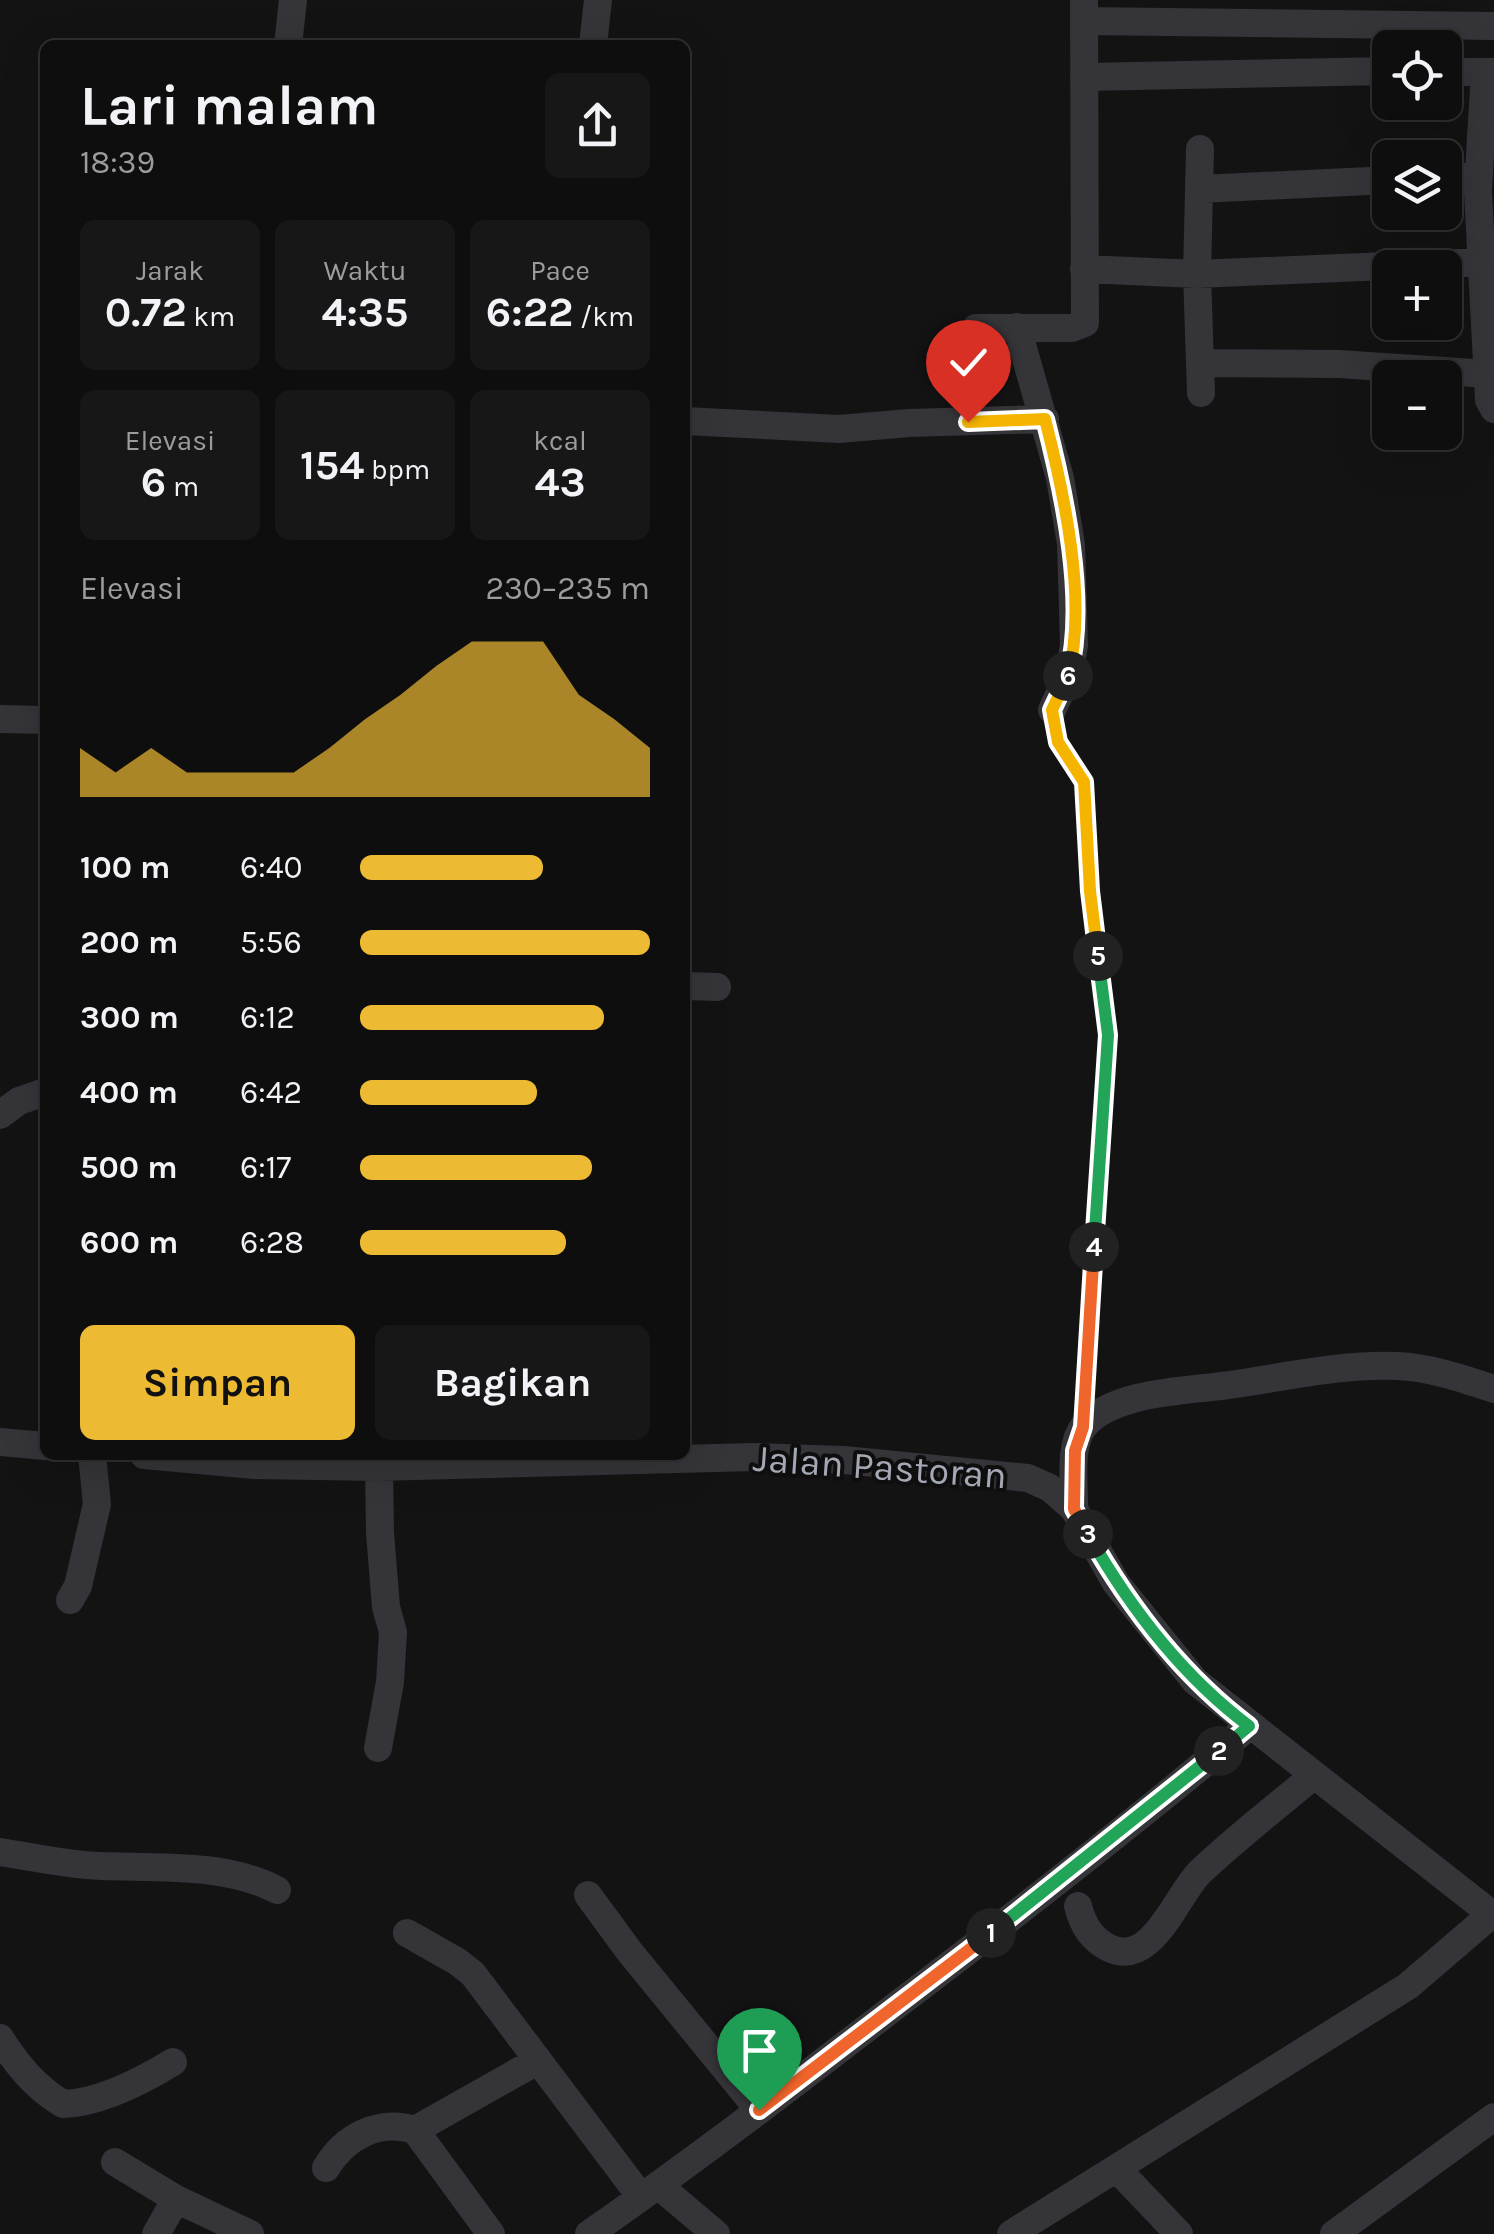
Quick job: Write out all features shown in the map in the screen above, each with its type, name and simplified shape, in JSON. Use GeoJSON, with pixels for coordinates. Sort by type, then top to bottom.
{"type":"FeatureCollection","features":[{"type":"Feature","properties":{"kind":"street"},"geometry":{"type":"LineString","coordinates":[[289,40],[293,0]]}},
{"type":"Feature","properties":{"kind":"street"},"geometry":{"type":"LineString","coordinates":[[593,40],[598,0]]}},
{"type":"Feature","properties":{"kind":"street"},"geometry":{"type":"LineString","coordinates":[[976,328],[1072,328],[1085,323],[1084,10],[1494,26]]}},
{"type":"Feature","properties":{"kind":"street"},"geometry":{"type":"LineString","coordinates":[[1084,78],[1372,71]]}},
{"type":"Feature","properties":{"kind":"street"},"geometry":{"type":"LineString","coordinates":[[1462,72],[1489,72],[1487,137],[1478,176],[1492,406]]}},
{"type":"Feature","properties":{"kind":"street"},"geometry":{"type":"LineString","coordinates":[[1200,149],[1197,274],[1201,393]]}},
{"type":"Feature","properties":{"kind":"street"},"geometry":{"type":"LineString","coordinates":[[1462,177],[1478,176]]}},
{"type":"Feature","properties":{"kind":"street"},"geometry":{"type":"LineString","coordinates":[[1200,189],[1372,181]]}},
{"type":"Feature","properties":{"kind":"street"},"geometry":{"type":"LineString","coordinates":[[1084,270],[1197,274],[1482,262]]}},
{"type":"Feature","properties":{"kind":"street"},"geometry":{"type":"LineString","coordinates":[[1018,328],[1045,419],[1071,544],[1074,632],[1070,674],[1052,710]]}},
{"type":"Feature","properties":{"kind":"street"},"geometry":{"type":"LineString","coordinates":[[1200,363],[1339,364],[1488,374]]}},
{"type":"Feature","properties":{"kind":"street"},"geometry":{"type":"LineString","coordinates":[[690,421],[840,429],[910,422],[1045,419]]}},
{"type":"Feature","properties":{"kind":"street"},"geometry":{"type":"LineString","coordinates":[[0,719],[40,720]]}},
{"type":"Feature","properties":{"kind":"street"},"geometry":{"type":"LineString","coordinates":[[690,986],[718,988]]}},
{"type":"Feature","properties":{"kind":"street"},"geometry":{"type":"LineString","coordinates":[[0,1115],[18,1102],[40,1094]]}},
{"type":"Feature","properties":{"kind":"street"},"geometry":{"type":"LineString","coordinates":[[1074,1509],[1075,1451],[1083,1427],[1102,1413],[1169,1390],[1227,1386],[1331,1367],[1401,1366],[1494,1389]]}},
{"type":"Feature","properties":{"kind":"street"},"geometry":{"type":"LineString","coordinates":[[0,1442],[40,1446]]}},
{"type":"Feature","properties":{"kind":"street","name":"Jalan Pastoran"},"geometry":{"type":"LineString","coordinates":[[690,1457],[844,1460],[976,1470],[1028,1478],[1050,1488],[1074,1509],[1116,1583],[1147,1626],[1196,1681],[1493,1915]]}},
{"type":"Feature","properties":{"kind":"street"},"geometry":{"type":"LineString","coordinates":[[70,1600],[78,1586],[97,1504],[93,1460]]}},
{"type":"Feature","properties":{"kind":"street","name":"Jalan Pastoran"},"geometry":{"type":"LineString","coordinates":[[199,1460],[379,1467],[556,1460]]}},
{"type":"Feature","properties":{"kind":"street"},"geometry":{"type":"LineString","coordinates":[[378,1748],[390,1682],[393,1632],[386,1607],[381,1551],[379,1467]]}},
{"type":"Feature","properties":{"kind":"street"},"geometry":{"type":"LineString","coordinates":[[589,2234],[759,2110],[1088,1859],[1249,1726]]}},
{"type":"Feature","properties":{"kind":"street"},"geometry":{"type":"LineString","coordinates":[[1078,1906],[1094,1939],[1114,1950],[1134,1950],[1156,1935],[1196,1875],[1313,1776]]}},
{"type":"Feature","properties":{"kind":"street"},"geometry":{"type":"LineString","coordinates":[[0,1852],[96,1866],[223,1874],[258,1880],[277,1890]]}},
{"type":"Feature","properties":{"kind":"street"},"geometry":{"type":"LineString","coordinates":[[588,1894],[628,1951],[759,2110]]}},
{"type":"Feature","properties":{"kind":"street"},"geometry":{"type":"LineString","coordinates":[[1010,2234],[1408,1986],[1493,1915]]}},
{"type":"Feature","properties":{"kind":"street"},"geometry":{"type":"LineString","coordinates":[[407,1933],[472,1974],[538,2061],[649,2191],[716,2234]]}},
{"type":"Feature","properties":{"kind":"street"},"geometry":{"type":"LineString","coordinates":[[0,2038],[17,2066],[63,2104],[81,2102],[132,2084],[173,2062]]}},
{"type":"Feature","properties":{"kind":"street"},"geometry":{"type":"LineString","coordinates":[[416,2130],[538,2061]]}},
{"type":"Feature","properties":{"kind":"street"},"geometry":{"type":"LineString","coordinates":[[1334,2234],[1494,2117]]}},
{"type":"Feature","properties":{"kind":"street"},"geometry":{"type":"LineString","coordinates":[[326,2168],[335,2153],[357,2136],[376,2128],[400,2125],[416,2130],[491,2234]]}},
{"type":"Feature","properties":{"kind":"street"},"geometry":{"type":"LineString","coordinates":[[115,2162],[176,2199],[250,2234]]}},
{"type":"Feature","properties":{"kind":"street"},"geometry":{"type":"LineString","coordinates":[[1116,2169],[1179,2234]]}},
{"type":"Feature","properties":{"kind":"street"},"geometry":{"type":"LineString","coordinates":[[156,2234],[176,2199]]}},
{"type":"Feature","properties":{"kind":"path"},"geometry":{"type":"LineString","coordinates":[[1052,710],[1058,742],[1084,782],[1090,891],[1108,1035],[1083,1427]]}},
{"type":"Feature","properties":{"kind":"route"},"geometry":{"type":"LineString","coordinates":[[759,2110],[1088,1859],[1249,1726],[1196,1681],[1147,1626],[1116,1583],[1074,1509],[1075,1451],[1083,1427],[1092,1318],[1108,1035],[1090,891],[1084,782],[1058,742],[1052,710],[1070,674],[1074,645],[1071,544],[1045,419],[968,422]]}}]}
